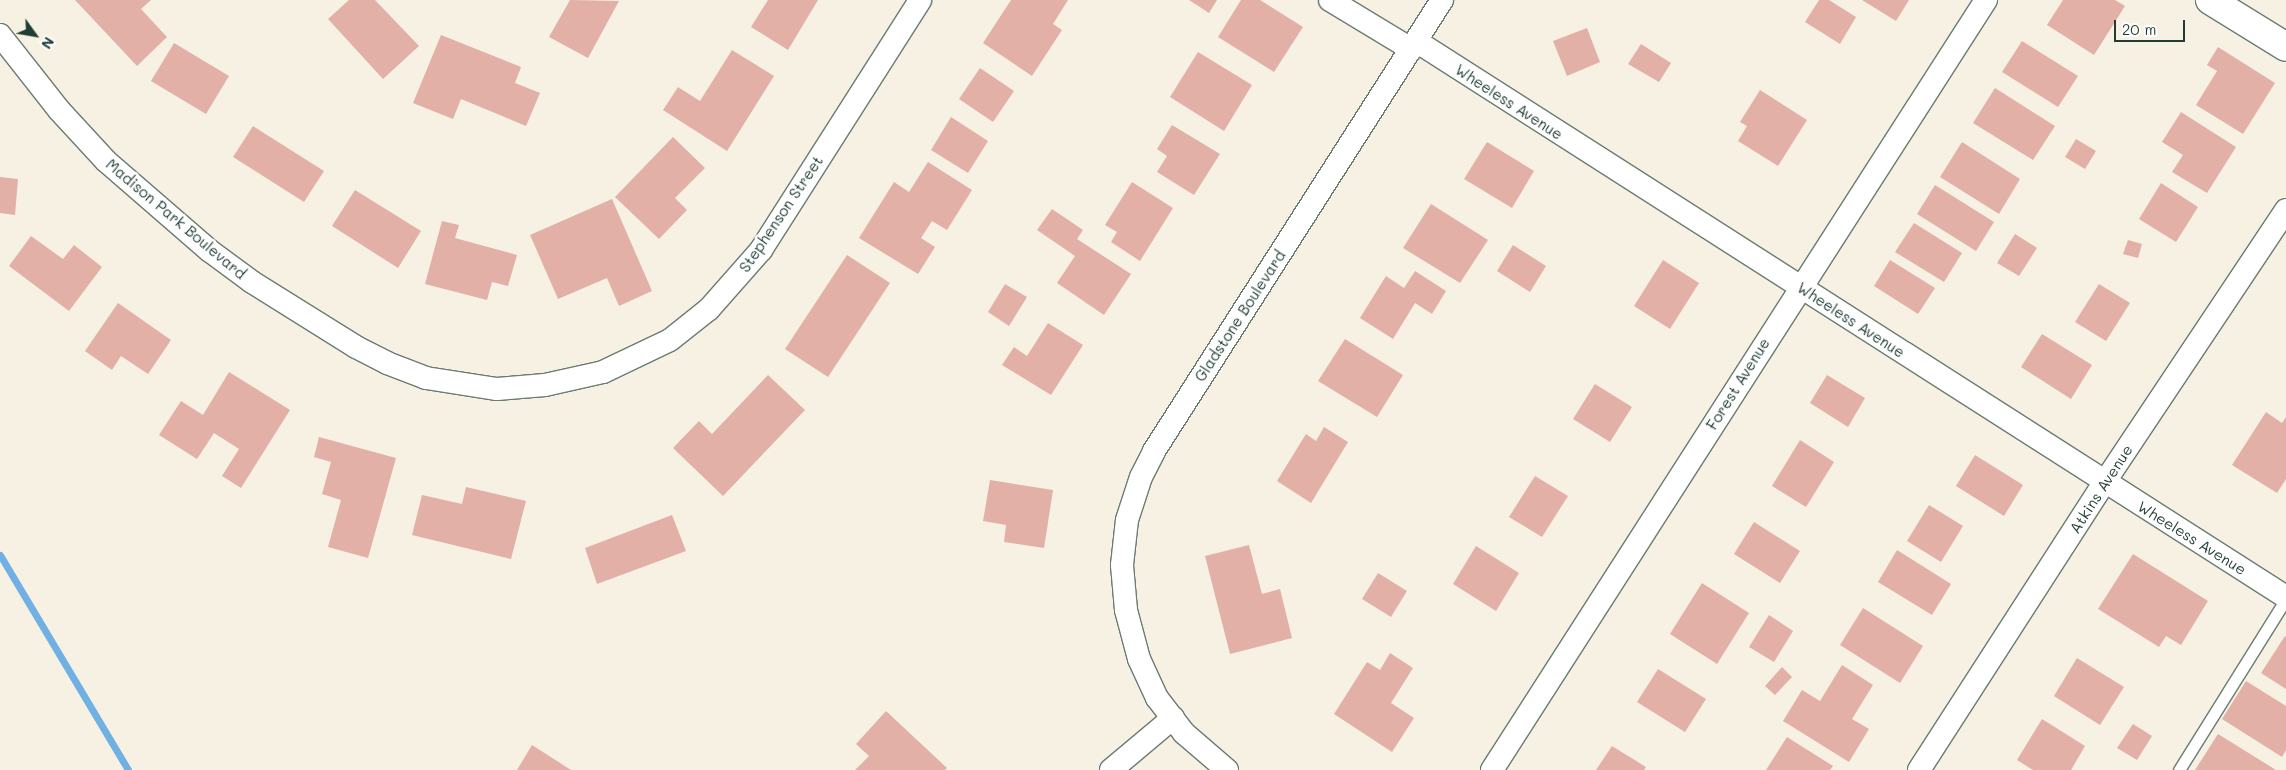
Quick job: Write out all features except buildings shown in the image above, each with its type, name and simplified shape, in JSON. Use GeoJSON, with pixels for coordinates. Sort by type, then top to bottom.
{"type":"FeatureCollection","features":[{"type":"Feature","properties":{"kind":"street","name":"Stephenson Street"},"geometry":{"type":"LineString","coordinates":[[533,386],[579,379],[626,363],[670,340],[709,310],[761,250],[920,0]]}},
{"type":"Feature","properties":{"kind":"street","name":"Wheeless Avenue"},"geometry":{"type":"LineString","coordinates":[[1330,0],[1413,45],[1800,287],[2286,598]]}},
{"type":"Feature","properties":{"kind":"street","name":"Gladstone Boulevard"},"geometry":{"type":"LineString","coordinates":[[1227,770],[1184,734],[1157,698],[1139,659],[1126,610],[1122,565],[1127,520],[1141,477],[1154,451],[1442,0]]}},
{"type":"Feature","properties":{"kind":"street","name":"Forest Avenue"},"geometry":{"type":"LineString","coordinates":[[1492,770],[1800,287],[1986,0]]}},
{"type":"Feature","properties":{"kind":"street"},"geometry":{"type":"LineString","coordinates":[[2210,0],[2286,47]]}},
{"type":"Feature","properties":{"kind":"street","name":"Madison Park Boulevard"},"geometry":{"type":"LineString","coordinates":[[0,35],[59,110],[106,161],[203,245],[252,282],[356,347],[426,378],[473,387],[533,386]]}},
{"type":"Feature","properties":{"kind":"street","name":"Atkins Avenue"},"geometry":{"type":"LineString","coordinates":[[1919,770],[2104,483],[2286,210]]}},
{"type":"Feature","properties":{"kind":"street"},"geometry":{"type":"LineString","coordinates":[[1111,770],[1173,718]]}},
{"type":"Feature","properties":{"kind":"lane"},"geometry":{"type":"LineString","coordinates":[[2178,770],[2286,598]]}},
{"type":"Feature","properties":{"kind":"waterway"},"geometry":{"type":"LineString","coordinates":[[0,555],[128,770]]}}]}
